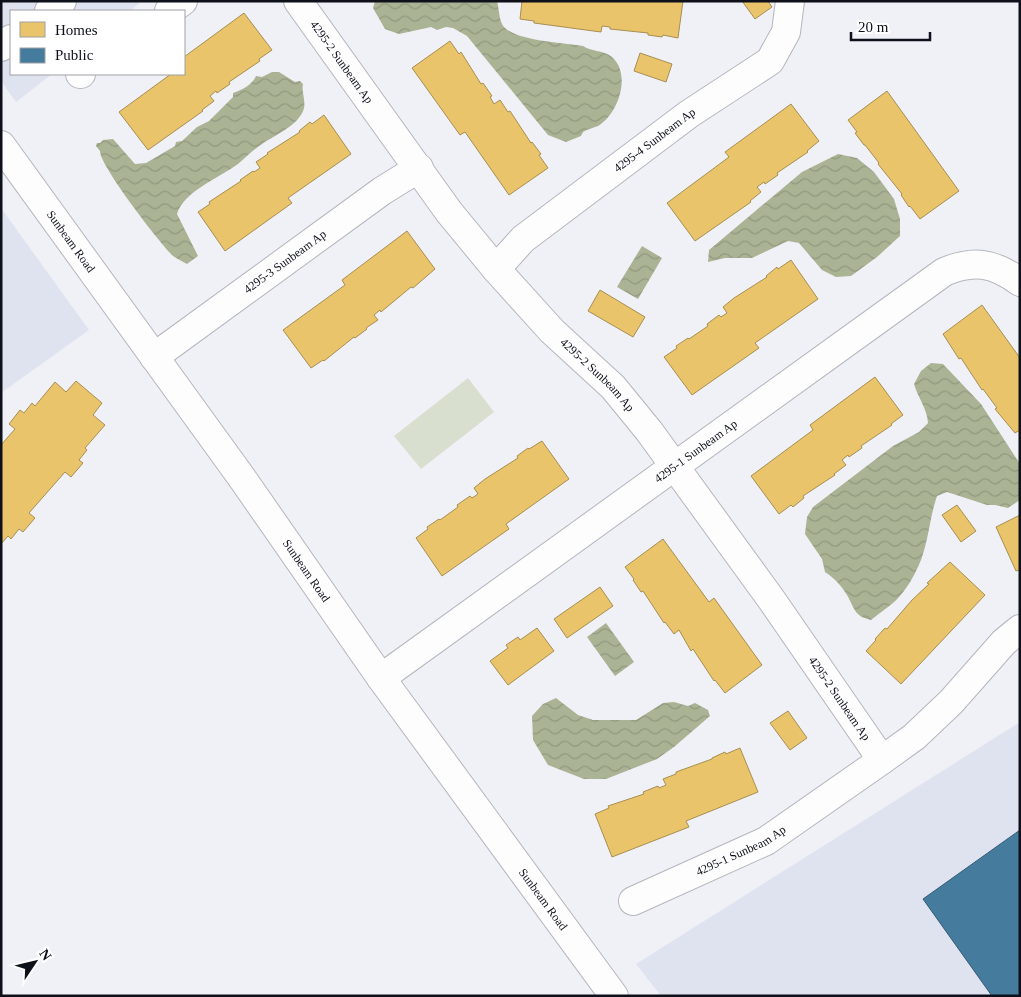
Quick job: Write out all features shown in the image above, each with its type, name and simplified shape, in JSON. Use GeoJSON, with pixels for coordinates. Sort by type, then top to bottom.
{"type":"FeatureCollection","features":[{"type":"Feature","properties":{"kind":"street"},"geometry":{"type":"LineString","coordinates":[[50,10],[62,1]]}},
{"type":"Feature","properties":{"kind":"street"},"geometry":{"type":"LineString","coordinates":[[170,10],[183,1]]}},
{"type":"Feature","properties":{"kind":"street","name":"4295-2 Sunbeam Ap"},"geometry":{"type":"LineString","coordinates":[[298,1],[449,212],[496,269],[552,331],[613,387],[649,431],[771,599],[882,760]]}},
{"type":"Feature","properties":{"kind":"street","name":"4295-4 Sunbeam Ap"},"geometry":{"type":"LineString","coordinates":[[496,269],[523,239],[569,204],[688,114],[770,61],[786,32],[790,1]]}},
{"type":"Feature","properties":{"kind":"street","name":"Sunbeam Road"},"geometry":{"type":"LineString","coordinates":[[1,145],[242,478],[381,678],[614,996]]}},
{"type":"Feature","properties":{"kind":"street","name":"4295-3 Sunbeam Ap"},"geometry":{"type":"LineString","coordinates":[[154,357],[374,197],[418,168]]}},
{"type":"Feature","properties":{"kind":"street","name":"4295-1 Sunbeam Ap"},"geometry":{"type":"LineString","coordinates":[[381,678],[944,272],[960,265],[987,264],[1007,273],[1020,282]]}},
{"type":"Feature","properties":{"kind":"street","name":"4295-1 Sunbeam Ap"},"geometry":{"type":"LineString","coordinates":[[633,901],[766,841],[882,760],[914,737],[951,702],[1004,642],[1020,629]]}},
{"type":"Feature","properties":{"kind":"shaded area"},"geometry":{"type":"Polygon","coordinates":[[[1,1],[142,1],[131,10],[10,10],[10,75],[51,75],[16,102],[1,81],[1,1]]]}},
{"type":"Feature","properties":{"kind":"shaded area"},"geometry":{"type":"Polygon","coordinates":[[[1,208],[89,330],[1,393],[1,208]]]}},
{"type":"Feature","properties":{"kind":"shaded area"},"geometry":{"type":"Polygon","coordinates":[[[468,378],[494,412],[421,469],[394,436],[468,378]]]}},
{"type":"Feature","properties":{"kind":"shaded area"},"geometry":{"type":"Polygon","coordinates":[[[1020,722],[1020,996],[661,996],[636,964],[1020,722]]]}},
{"type":"Feature","properties":{"kind":"water"},"geometry":{"type":"Polygon","coordinates":[[[375,1],[497,1],[500,19],[507,30],[526,38],[583,46],[612,57],[618,65],[622,84],[616,104],[605,120],[598,126],[583,132],[581,136],[566,142],[548,135],[467,36],[453,28],[446,27],[437,30],[431,27],[399,34],[385,29],[373,8],[375,1]]]}},
{"type":"Feature","properties":{"kind":"water"},"geometry":{"type":"Polygon","coordinates":[[[272,72],[279,72],[295,82],[300,81],[303,84],[303,111],[291,126],[259,146],[238,164],[187,198],[177,214],[198,256],[187,264],[173,256],[144,222],[109,172],[96,146],[97,143],[113,139],[135,164],[146,163],[175,146],[176,142],[182,141],[197,127],[209,121],[233,97],[233,93],[246,87],[256,76],[262,77],[272,72]]]}},
{"type":"Feature","properties":{"kind":"water"},"geometry":{"type":"Polygon","coordinates":[[[838,154],[857,158],[874,172],[894,199],[900,219],[900,236],[877,257],[851,276],[836,277],[822,270],[799,243],[788,241],[752,258],[725,258],[708,262],[709,250],[802,172],[838,154]]]}},
{"type":"Feature","properties":{"kind":"water"},"geometry":{"type":"Polygon","coordinates":[[[642,246],[662,258],[638,299],[617,287],[642,246]]]}},
{"type":"Feature","properties":{"kind":"water"},"geometry":{"type":"Polygon","coordinates":[[[931,363],[943,364],[981,404],[1020,464],[1020,500],[1008,508],[987,505],[947,492],[937,496],[920,563],[914,576],[897,599],[871,620],[858,614],[842,588],[825,572],[822,559],[805,534],[807,517],[813,507],[893,446],[919,432],[928,423],[914,384],[921,371],[931,363]]]}},
{"type":"Feature","properties":{"kind":"water"},"geometry":{"type":"Polygon","coordinates":[[[606,623],[634,662],[615,676],[587,637],[606,623]]]}},
{"type":"Feature","properties":{"kind":"water"},"geometry":{"type":"Polygon","coordinates":[[[556,698],[578,715],[593,720],[636,720],[663,703],[674,702],[688,706],[695,703],[708,710],[710,716],[657,759],[606,779],[584,779],[548,765],[533,740],[532,716],[543,704],[556,698]]]}},
{"type":"Feature","properties":{"kind":"building: Homes"},"geometry":{"type":"Polygon","coordinates":[[[522,1],[683,1],[678,38],[610,29],[610,27],[602,26],[601,32],[534,23],[534,21],[520,19],[522,1]]]}},
{"type":"Feature","properties":{"kind":"building: Homes"},"geometry":{"type":"Polygon","coordinates":[[[742,1],[768,1],[772,7],[755,19],[742,1]]]}},
{"type":"Feature","properties":{"kind":"building: Homes"},"geometry":{"type":"Polygon","coordinates":[[[244,13],[272,50],[259,59],[260,61],[229,82],[230,84],[210,96],[214,101],[203,111],[148,150],[119,112],[170,75],[185,75],[185,56],[244,13]]]}},
{"type":"Feature","properties":{"kind":"building: Homes"},"geometry":{"type":"Polygon","coordinates":[[[450,41],[459,54],[461,52],[481,84],[483,83],[492,96],[490,97],[494,104],[500,100],[508,112],[510,111],[531,143],[541,154],[539,155],[548,168],[509,195],[465,132],[460,135],[412,68],[450,41]]]}},
{"type":"Feature","properties":{"kind":"building: Homes"},"geometry":{"type":"Polygon","coordinates":[[[640,53],[672,64],[666,82],[634,71],[640,53]]]}},
{"type":"Feature","properties":{"kind":"building: Homes"},"geometry":{"type":"Polygon","coordinates":[[[887,91],[959,191],[920,219],[909,207],[902,194],[855,133],[857,132],[848,120],[887,91]]]}},
{"type":"Feature","properties":{"kind":"building: Homes"},"geometry":{"type":"Polygon","coordinates":[[[791,104],[819,141],[808,152],[777,173],[778,175],[757,187],[761,192],[751,202],[695,241],[667,203],[729,157],[725,152],[791,104]]]}},
{"type":"Feature","properties":{"kind":"building: Homes"},"geometry":{"type":"Polygon","coordinates":[[[324,115],[351,154],[288,198],[292,203],[225,251],[198,212],[240,180],[260,168],[256,162],[267,153],[300,132],[310,122],[312,124],[324,115]]]}},
{"type":"Feature","properties":{"kind":"building: Homes"},"geometry":{"type":"Polygon","coordinates":[[[407,231],[435,269],[413,288],[411,287],[381,312],[380,310],[374,315],[378,320],[367,329],[324,361],[311,368],[283,330],[345,285],[342,280],[407,231]]]}},
{"type":"Feature","properties":{"kind":"building: Homes"},"geometry":{"type":"Polygon","coordinates":[[[791,260],[818,299],[755,343],[759,348],[692,395],[664,357],[677,348],[676,346],[708,326],[707,324],[719,315],[721,317],[727,313],[723,307],[734,298],[767,277],[777,267],[778,269],[791,260]]]}},
{"type":"Feature","properties":{"kind":"building: Homes"},"geometry":{"type":"Polygon","coordinates":[[[600,290],[645,317],[633,337],[588,311],[600,290]]]}},
{"type":"Feature","properties":{"kind":"building: Homes"},"geometry":{"type":"Polygon","coordinates":[[[982,305],[1020,358],[1020,430],[1015,433],[995,409],[997,408],[982,390],[961,358],[959,359],[943,334],[982,305]]]}},
{"type":"Feature","properties":{"kind":"building: Homes"},"geometry":{"type":"Polygon","coordinates":[[[875,377],[903,415],[892,425],[861,446],[862,448],[842,460],[846,465],[835,475],[803,496],[804,498],[793,507],[791,505],[779,514],[751,476],[813,430],[810,425],[875,377]]]}},
{"type":"Feature","properties":{"kind":"building: Homes"},"geometry":{"type":"Polygon","coordinates":[[[76,381],[102,403],[93,415],[105,425],[85,448],[87,450],[79,460],[83,463],[71,477],[65,472],[29,513],[35,518],[23,532],[19,529],[11,539],[8,536],[1,544],[1,445],[15,429],[9,424],[20,410],[24,413],[32,403],[35,406],[55,382],[66,392],[76,381]]]}},
{"type":"Feature","properties":{"kind":"building: Homes"},"geometry":{"type":"Polygon","coordinates":[[[542,441],[569,479],[506,524],[509,529],[442,576],[416,538],[428,529],[427,527],[458,507],[457,505],[470,496],[472,498],[478,494],[474,488],[485,479],[518,458],[517,456],[528,448],[542,441]]]}},
{"type":"Feature","properties":{"kind":"building: Homes"},"geometry":{"type":"Polygon","coordinates":[[[957,505],[976,531],[961,542],[942,515],[957,505]]]}},
{"type":"Feature","properties":{"kind":"building: Homes"},"geometry":{"type":"Polygon","coordinates":[[[1020,515],[1020,570],[1016,571],[996,527],[1020,515]]]}},
{"type":"Feature","properties":{"kind":"building: Homes"},"geometry":{"type":"Polygon","coordinates":[[[663,539],[709,602],[714,598],[762,665],[725,693],[714,681],[693,649],[691,651],[679,630],[674,634],[664,623],[625,567],[663,539]]]}},
{"type":"Feature","properties":{"kind":"building: Homes"},"geometry":{"type":"Polygon","coordinates":[[[950,562],[985,595],[901,684],[866,651],[885,628],[887,629],[912,600],[929,584],[927,583],[950,562]]]}},
{"type":"Feature","properties":{"kind":"building: Homes"},"geometry":{"type":"Polygon","coordinates":[[[600,587],[613,606],[567,638],[554,619],[600,587]]]}},
{"type":"Feature","properties":{"kind":"building: Homes"},"geometry":{"type":"Polygon","coordinates":[[[537,628],[554,651],[508,685],[490,661],[508,648],[506,645],[518,637],[520,640],[537,628]]]}},
{"type":"Feature","properties":{"kind":"building: Homes"},"geometry":{"type":"Polygon","coordinates":[[[788,711],[807,738],[790,750],[770,723],[788,711]]]}},
{"type":"Feature","properties":{"kind":"building: Homes"},"geometry":{"type":"Polygon","coordinates":[[[740,748],[758,792],[686,821],[689,827],[612,857],[595,814],[609,808],[608,806],[644,794],[643,792],[658,786],[659,788],[666,785],[663,779],[676,774],[676,772],[712,759],[725,752],[726,754],[740,748]]]}},
{"type":"Feature","properties":{"kind":"building: Public"},"geometry":{"type":"Polygon","coordinates":[[[1020,830],[1020,996],[992,996],[923,899],[1020,830]]]}}]}
